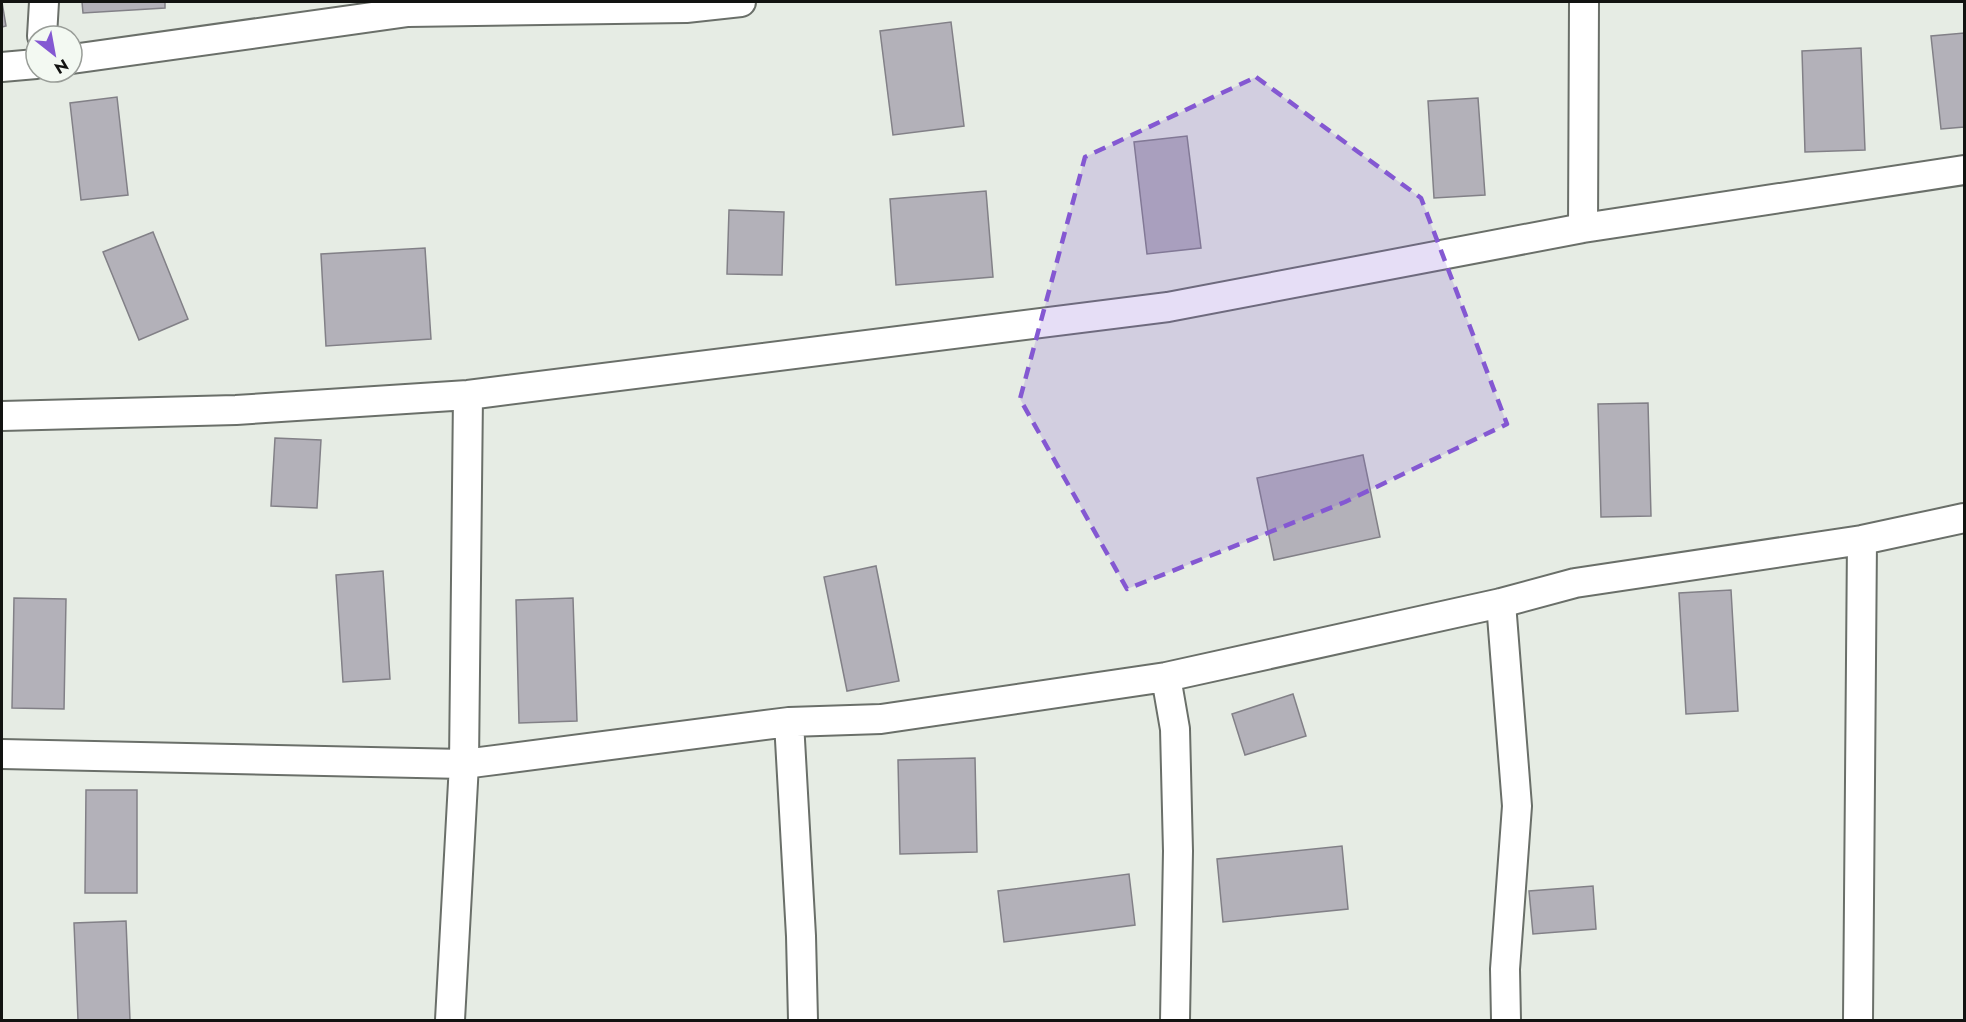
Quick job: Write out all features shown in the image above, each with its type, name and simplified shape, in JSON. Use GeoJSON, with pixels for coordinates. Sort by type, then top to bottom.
{"type":"FeatureCollection","features":[{"type":"Feature","properties":{"kind":"street"},"geometry":{"type":"LineString","coordinates":[[43,24],[44,2]]}},
{"type":"Feature","properties":{"kind":"street"},"geometry":{"type":"LineString","coordinates":[[84,57],[407,7],[686,8],[741,2]]}},
{"type":"Feature","properties":{"kind":"street"},"geometry":{"type":"LineString","coordinates":[[1583,228],[1584,2]]}},
{"type":"Feature","properties":{"kind":"street"},"geometry":{"type":"LineString","coordinates":[[2,67],[24,65]]}},
{"type":"Feature","properties":{"kind":"street"},"geometry":{"type":"LineString","coordinates":[[2,416],[236,410],[468,395],[1168,307],[1583,228],[1965,170]]}},
{"type":"Feature","properties":{"kind":"street"},"geometry":{"type":"LineString","coordinates":[[450,1020],[464,764],[468,395]]}},
{"type":"Feature","properties":{"kind":"street"},"geometry":{"type":"LineString","coordinates":[[2,754],[464,764],[789,722],[881,719],[1166,677],[1501,603],[1575,583],[1862,540],[1965,518]]}},
{"type":"Feature","properties":{"kind":"street"},"geometry":{"type":"LineString","coordinates":[[1858,1020],[1862,540]]}},
{"type":"Feature","properties":{"kind":"street"},"geometry":{"type":"LineString","coordinates":[[1501,603],[1517,806],[1505,969],[1506,1020]]}},
{"type":"Feature","properties":{"kind":"street"},"geometry":{"type":"LineString","coordinates":[[1166,677],[1175,729],[1178,851],[1176,1020]]}},
{"type":"Feature","properties":{"kind":"street"},"geometry":{"type":"LineString","coordinates":[[789,722],[801,936],[803,1020]]}},
{"type":"Feature","properties":{"kind":"highlighted area"},"geometry":{"type":"Polygon","coordinates":[[[1256,77],[1421,198],[1507,424],[1345,502],[1127,589],[1020,399],[1085,157],[1256,77]]]}},
{"type":"Feature","properties":{"kind":"building"},"geometry":{"type":"Polygon","coordinates":[[[2,2],[6,26],[2,27],[2,2]]]}},
{"type":"Feature","properties":{"kind":"building"},"geometry":{"type":"Polygon","coordinates":[[[82,2],[165,2],[165,8],[83,13],[82,2]]]}},
{"type":"Feature","properties":{"kind":"building"},"geometry":{"type":"Polygon","coordinates":[[[951,22],[964,126],[893,135],[880,31],[951,22]]]}},
{"type":"Feature","properties":{"kind":"building"},"geometry":{"type":"Polygon","coordinates":[[[1964,33],[1964,127],[1941,129],[1931,36],[1964,33]]]}},
{"type":"Feature","properties":{"kind":"building"},"geometry":{"type":"Polygon","coordinates":[[[1861,48],[1865,150],[1805,152],[1802,51],[1861,48]]]}},
{"type":"Feature","properties":{"kind":"building"},"geometry":{"type":"Polygon","coordinates":[[[117,97],[128,195],[81,200],[70,103],[117,97]]]}},
{"type":"Feature","properties":{"kind":"building"},"geometry":{"type":"Polygon","coordinates":[[[1478,98],[1485,195],[1434,198],[1428,101],[1478,98]]]}},
{"type":"Feature","properties":{"kind":"building"},"geometry":{"type":"Polygon","coordinates":[[[1187,136],[1201,248],[1147,254],[1134,142],[1187,136]]]}},
{"type":"Feature","properties":{"kind":"building"},"geometry":{"type":"Polygon","coordinates":[[[986,191],[993,277],[896,285],[890,199],[986,191]]]}},
{"type":"Feature","properties":{"kind":"building"},"geometry":{"type":"Polygon","coordinates":[[[729,210],[784,212],[782,275],[727,274],[729,210]]]}},
{"type":"Feature","properties":{"kind":"building"},"geometry":{"type":"Polygon","coordinates":[[[153,232],[188,319],[139,340],[103,252],[153,232]]]}},
{"type":"Feature","properties":{"kind":"building"},"geometry":{"type":"Polygon","coordinates":[[[425,248],[431,339],[326,346],[321,254],[425,248]]]}},
{"type":"Feature","properties":{"kind":"building"},"geometry":{"type":"Polygon","coordinates":[[[1648,403],[1651,516],[1601,517],[1598,404],[1648,403]]]}},
{"type":"Feature","properties":{"kind":"building"},"geometry":{"type":"Polygon","coordinates":[[[275,438],[321,440],[317,508],[271,506],[275,438]]]}},
{"type":"Feature","properties":{"kind":"building"},"geometry":{"type":"Polygon","coordinates":[[[1363,455],[1380,537],[1274,560],[1257,478],[1363,455]]]}},
{"type":"Feature","properties":{"kind":"building"},"geometry":{"type":"Polygon","coordinates":[[[876,566],[899,681],[847,691],[824,577],[876,566]]]}},
{"type":"Feature","properties":{"kind":"building"},"geometry":{"type":"Polygon","coordinates":[[[383,571],[390,679],[343,682],[336,575],[383,571]]]}},
{"type":"Feature","properties":{"kind":"building"},"geometry":{"type":"Polygon","coordinates":[[[1731,590],[1738,711],[1686,714],[1679,593],[1731,590]]]}},
{"type":"Feature","properties":{"kind":"building"},"geometry":{"type":"Polygon","coordinates":[[[14,598],[66,599],[64,709],[12,708],[14,598]]]}},
{"type":"Feature","properties":{"kind":"building"},"geometry":{"type":"Polygon","coordinates":[[[573,598],[577,721],[519,723],[516,600],[573,598]]]}},
{"type":"Feature","properties":{"kind":"building"},"geometry":{"type":"Polygon","coordinates":[[[1293,694],[1306,736],[1245,755],[1232,714],[1293,694]]]}},
{"type":"Feature","properties":{"kind":"building"},"geometry":{"type":"Polygon","coordinates":[[[975,758],[977,852],[900,854],[898,760],[975,758]]]}},
{"type":"Feature","properties":{"kind":"building"},"geometry":{"type":"Polygon","coordinates":[[[86,790],[137,790],[137,893],[85,893],[86,790]]]}},
{"type":"Feature","properties":{"kind":"building"},"geometry":{"type":"Polygon","coordinates":[[[1342,846],[1348,909],[1223,922],[1217,859],[1342,846]]]}},
{"type":"Feature","properties":{"kind":"building"},"geometry":{"type":"Polygon","coordinates":[[[1129,874],[1135,925],[1004,942],[998,891],[1129,874]]]}},
{"type":"Feature","properties":{"kind":"building"},"geometry":{"type":"Polygon","coordinates":[[[1593,886],[1596,929],[1533,934],[1529,891],[1593,886]]]}},
{"type":"Feature","properties":{"kind":"building"},"geometry":{"type":"Polygon","coordinates":[[[126,921],[130,1020],[78,1020],[74,923],[126,921]]]}}]}
